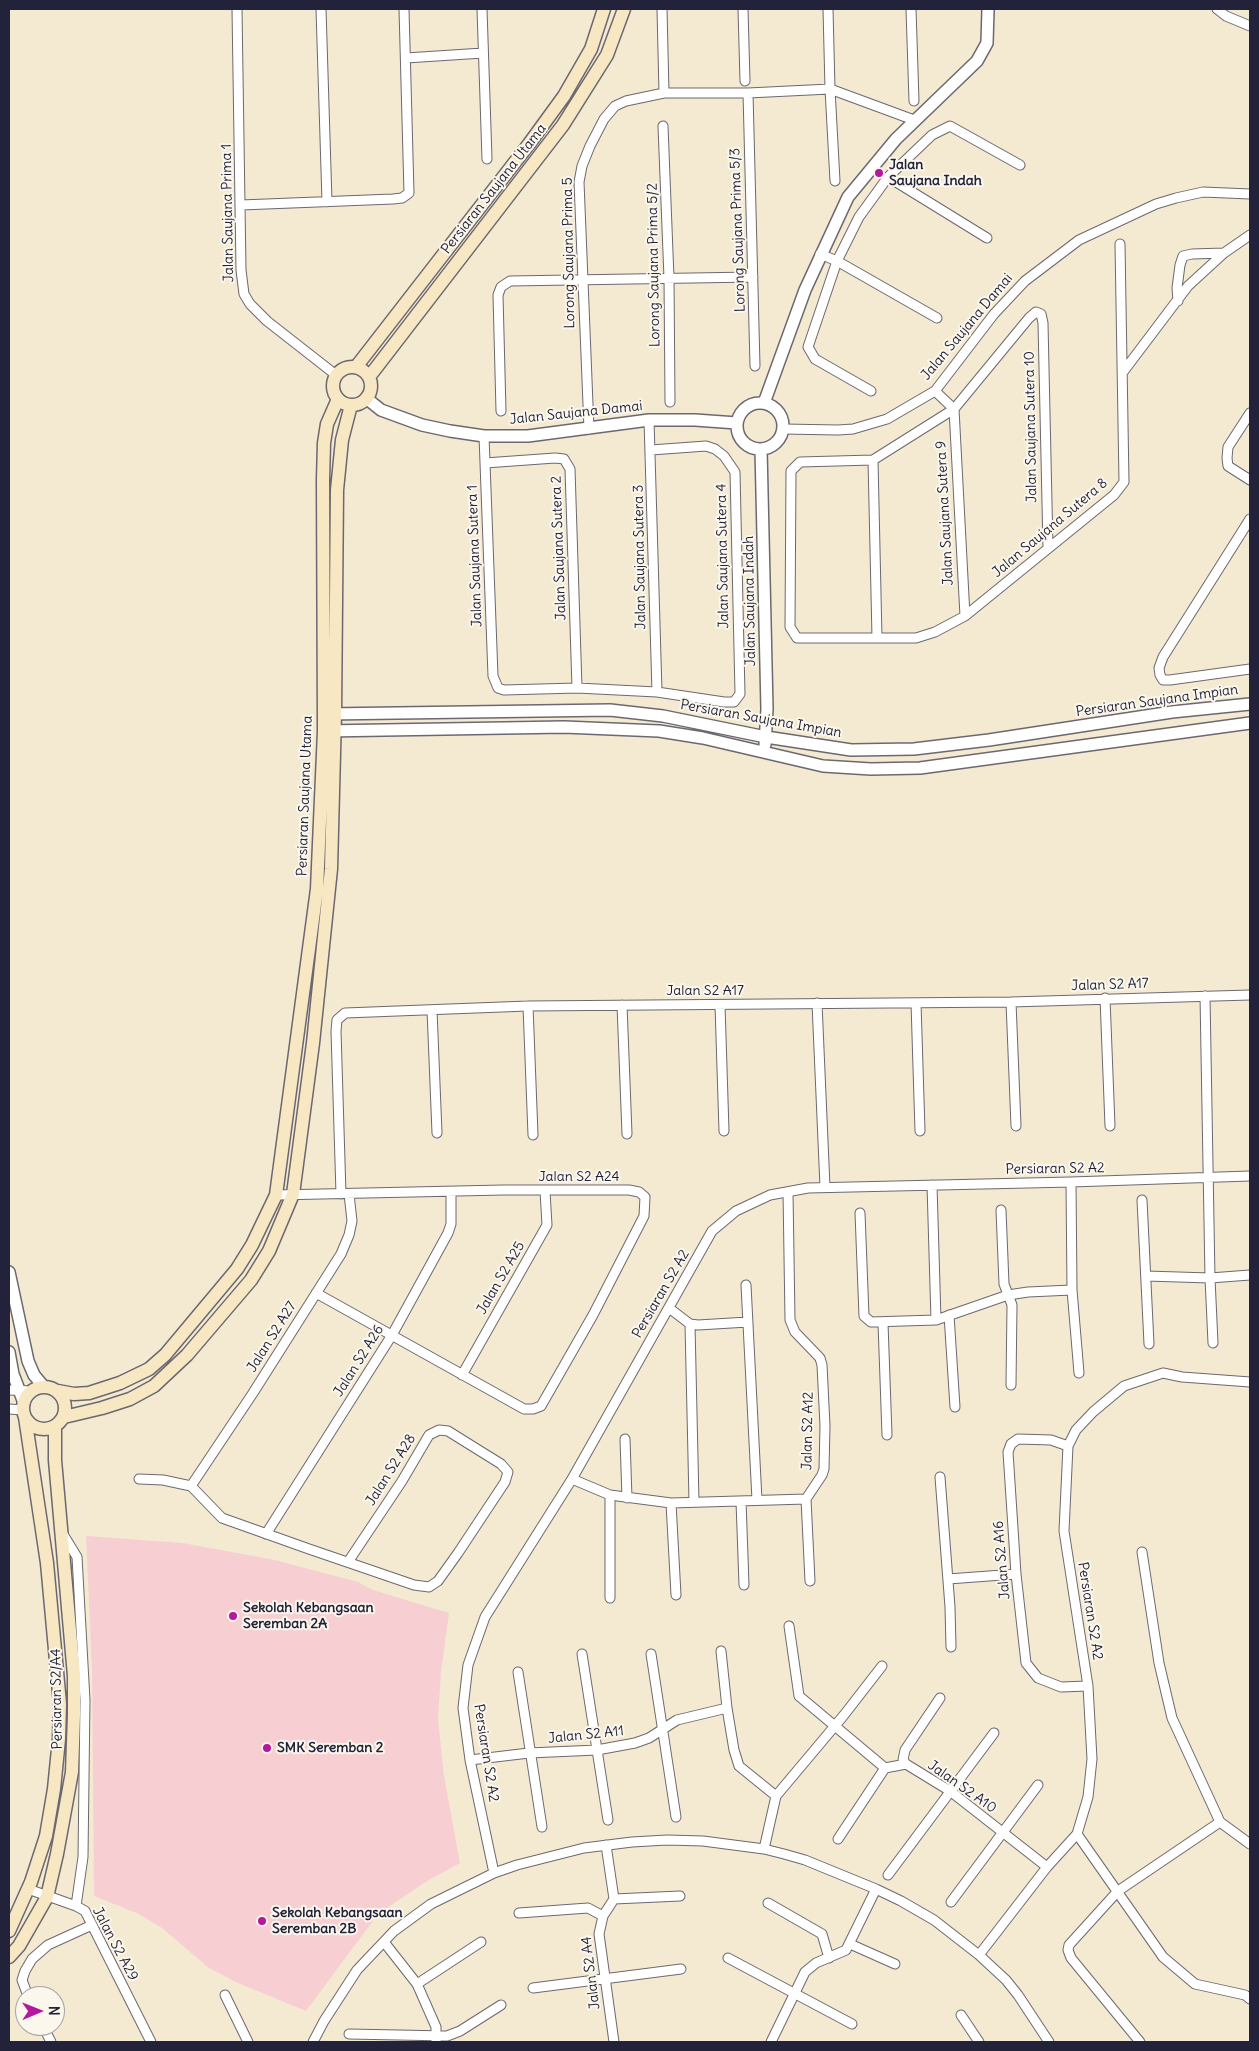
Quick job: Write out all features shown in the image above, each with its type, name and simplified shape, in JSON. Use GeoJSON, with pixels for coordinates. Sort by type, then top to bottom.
{"type":"FeatureCollection","features":[{"type":"Feature","properties":{"kind":"main road","name":"Persiaran Saujana Utama"},"geometry":{"type":"LineString","coordinates":[[356,368],[564,96],[591,49],[604,9]]}},
{"type":"Feature","properties":{"kind":"main road","name":"Persiaran Saujana Utama"},"geometry":{"type":"LineString","coordinates":[[369,377],[562,125],[607,55],[624,9]]}},
{"type":"Feature","properties":{"kind":"main road"},"geometry":{"type":"LineString","coordinates":[[345,368],[356,368],[366,373],[369,377],[371,388],[366,398],[351,405],[338,399],[333,385],[336,375],[345,368]]}},
{"type":"Feature","properties":{"kind":"main road","name":"Persiaran Saujana Utama"},"geometry":{"type":"LineString","coordinates":[[64,1417],[130,1399],[154,1386],[187,1355],[251,1280],[269,1251],[292,1194],[313,1043],[328,905],[329,714],[322,480],[327,424],[338,399]]}},
{"type":"Feature","properties":{"kind":"main road","name":"Persiaran Saujana Utama"},"geometry":{"type":"LineString","coordinates":[[329,714],[337,490],[342,440],[351,405]]}},
{"type":"Feature","properties":{"kind":"main road","name":"Persiaran Saujana Utama"},"geometry":{"type":"LineString","coordinates":[[58,1391],[74,1394],[89,1393],[120,1382],[149,1368],[165,1354],[237,1268],[252,1245],[276,1194],[317,889],[329,731]]}},
{"type":"Feature","properties":{"kind":"main road"},"geometry":{"type":"LineString","coordinates":[[44,1387],[58,1391],[65,1403],[64,1417],[54,1427],[41,1429],[29,1423],[20,1390],[44,1387]]}},
{"type":"Feature","properties":{"kind":"main road","name":"Persiaran S2/A4"},"geometry":{"type":"LineString","coordinates":[[9,1931],[28,1889],[46,1836],[54,1789],[59,1739],[60,1704],[47,1563],[24,1410]]}},
{"type":"Feature","properties":{"kind":"main road","name":"Persiaran S2/A4"},"geometry":{"type":"LineString","coordinates":[[9,1957],[19,1946],[47,1897],[58,1854],[72,1772],[74,1714],[79,1676],[54,1460],[54,1427]]}},
{"type":"Feature","properties":{"kind":"street","name":"Jalan Saujana Prima 1"},"geometry":{"type":"LineString","coordinates":[[237,9],[241,270],[244,294],[250,304],[267,321],[336,375]]}},
{"type":"Feature","properties":{"kind":"street"},"geometry":{"type":"LineString","coordinates":[[321,9],[328,202]]}},
{"type":"Feature","properties":{"kind":"street"},"geometry":{"type":"LineString","coordinates":[[241,205],[393,199],[402,198],[409,194],[404,9]]}},
{"type":"Feature","properties":{"kind":"street"},"geometry":{"type":"LineString","coordinates":[[482,9],[487,159]]}},
{"type":"Feature","properties":{"kind":"street"},"geometry":{"type":"LineString","coordinates":[[662,9],[664,93]]}},
{"type":"Feature","properties":{"kind":"street"},"geometry":{"type":"LineString","coordinates":[[743,9],[745,81]]}},
{"type":"Feature","properties":{"kind":"street"},"geometry":{"type":"LineString","coordinates":[[828,9],[835,181]]}},
{"type":"Feature","properties":{"kind":"street"},"geometry":{"type":"LineString","coordinates":[[911,9],[914,102]]}},
{"type":"Feature","properties":{"kind":"street"},"geometry":{"type":"LineString","coordinates":[[764,403],[805,290],[848,197],[914,120],[978,60],[986,43],[988,9]]}},
{"type":"Feature","properties":{"kind":"street"},"geometry":{"type":"LineString","coordinates":[[1217,9],[1226,16],[1250,26]]}},
{"type":"Feature","properties":{"kind":"street"},"geometry":{"type":"LineString","coordinates":[[406,58],[483,53]]}},
{"type":"Feature","properties":{"kind":"street"},"geometry":{"type":"LineString","coordinates":[[830,89],[914,120]]}},
{"type":"Feature","properties":{"kind":"street","name":"Lorong Saujana Prima 5"},"geometry":{"type":"LineString","coordinates":[[589,429],[579,182],[582,166],[604,118],[616,106],[626,101],[664,93],[748,93],[830,89]]}},
{"type":"Feature","properties":{"kind":"street","name":"Lorong Saujana Prima 5/3"},"geometry":{"type":"LineString","coordinates":[[748,93],[755,366]]}},
{"type":"Feature","properties":{"kind":"street","name":"Lorong Saujana Prima 5/2"},"geometry":{"type":"LineString","coordinates":[[663,126],[669,278],[670,402]]}},
{"type":"Feature","properties":{"kind":"street"},"geometry":{"type":"LineString","coordinates":[[871,391],[815,359],[808,347],[837,262],[859,217],[888,177],[932,135],[950,126],[1020,165]]}},
{"type":"Feature","properties":{"kind":"street"},"geometry":{"type":"LineString","coordinates":[[888,177],[987,238]]}},
{"type":"Feature","properties":{"kind":"street","name":"Jalan Saujana Damai"},"geometry":{"type":"LineString","coordinates":[[783,429],[838,430],[853,428],[887,418],[935,391],[994,314],[1025,281],[1079,240],[1156,204],[1176,198],[1203,192],[1250,194]]}},
{"type":"Feature","properties":{"kind":"street"},"geometry":{"type":"LineString","coordinates":[[1123,372],[1188,286],[1224,253],[1250,235]]}},
{"type":"Feature","properties":{"kind":"street","name":"Jalan Saujana Sutera 8"},"geometry":{"type":"LineString","coordinates":[[873,460],[800,462],[791,471],[790,627],[797,638],[916,638],[935,632],[965,616],[1114,495],[1124,482],[1120,244]]}},
{"type":"Feature","properties":{"kind":"street"},"geometry":{"type":"LineString","coordinates":[[1178,301],[1177,288],[1183,256],[1224,253]]}},
{"type":"Feature","properties":{"kind":"street"},"geometry":{"type":"LineString","coordinates":[[820,254],[937,318]]}},
{"type":"Feature","properties":{"kind":"street"},"geometry":{"type":"LineString","coordinates":[[501,411],[498,295],[501,287],[510,282],[753,277]]}},
{"type":"Feature","properties":{"kind":"street","name":"Jalan Saujana Sutera 10"},"geometry":{"type":"LineString","coordinates":[[954,409],[1033,313],[1041,314],[1048,548]]}},
{"type":"Feature","properties":{"kind":"street"},"geometry":{"type":"LineString","coordinates":[[877,638],[873,460],[954,409],[935,391]]}},
{"type":"Feature","properties":{"kind":"street","name":"Jalan Saujana Damai"},"geometry":{"type":"LineString","coordinates":[[366,398],[381,410],[422,425],[450,432],[484,436],[528,436],[649,420],[695,420],[737,423]]}},
{"type":"Feature","properties":{"kind":"street"},"geometry":{"type":"LineString","coordinates":[[758,402],[771,405],[780,415],[783,429],[778,440],[773,445],[761,449],[754,448],[743,442],[739,436],[737,423],[738,417],[746,407],[758,402]]}},
{"type":"Feature","properties":{"kind":"street","name":"Jalan Saujana Sutera 9"},"geometry":{"type":"LineString","coordinates":[[954,409],[965,616]]}},
{"type":"Feature","properties":{"kind":"street"},"geometry":{"type":"LineString","coordinates":[[1250,413],[1228,447],[1227,458],[1228,466],[1250,480]]}},
{"type":"Feature","properties":{"kind":"street","name":"Jalan Saujana Sutera 3"},"geometry":{"type":"LineString","coordinates":[[649,420],[657,692]]}},
{"type":"Feature","properties":{"kind":"street","name":"Jalan Saujana Sutera 1"},"geometry":{"type":"LineString","coordinates":[[484,436],[493,676],[498,688],[504,690],[577,688]]}},
{"type":"Feature","properties":{"kind":"street","name":"Jalan Saujana Sutera 4"},"geometry":{"type":"LineString","coordinates":[[651,450],[706,446],[724,456],[734,472],[740,694],[734,702],[724,702],[657,692]]}},
{"type":"Feature","properties":{"kind":"street","name":"Jalan Saujana Indah"},"geometry":{"type":"LineString","coordinates":[[761,449],[767,700],[764,752]]}},
{"type":"Feature","properties":{"kind":"street","name":"Jalan Saujana Sutera 2"},"geometry":{"type":"LineString","coordinates":[[485,463],[555,458],[564,459],[570,469],[577,688]]}},
{"type":"Feature","properties":{"kind":"street"},"geometry":{"type":"LineString","coordinates":[[1250,519],[1163,657],[1159,668],[1163,680],[1250,669]]}},
{"type":"Feature","properties":{"kind":"street"},"geometry":{"type":"LineString","coordinates":[[577,688],[657,692]]}},
{"type":"Feature","properties":{"kind":"street","name":"Persiaran Saujana Impian"},"geometry":{"type":"LineString","coordinates":[[329,714],[610,710],[663,716],[766,737],[851,750],[914,749],[989,740],[1172,712],[1250,704]]}},
{"type":"Feature","properties":{"kind":"street","name":"Persiaran Saujana Impian"},"geometry":{"type":"LineString","coordinates":[[329,731],[564,727],[659,731],[703,738],[823,766],[871,769],[920,768],[1250,724]]}},
{"type":"Feature","properties":{"kind":"street","name":"Jalan S2 A17"},"geometry":{"type":"LineString","coordinates":[[345,1194],[336,1032],[337,1020],[346,1013],[528,1006],[1011,1002],[1250,995]]}},
{"type":"Feature","properties":{"kind":"street"},"geometry":{"type":"LineString","coordinates":[[1205,996],[1213,1344]]}},
{"type":"Feature","properties":{"kind":"street"},"geometry":{"type":"LineString","coordinates":[[1105,998],[1110,1126]]}},
{"type":"Feature","properties":{"kind":"street"},"geometry":{"type":"LineString","coordinates":[[1011,1002],[1016,1126]]}},
{"type":"Feature","properties":{"kind":"street"},"geometry":{"type":"LineString","coordinates":[[916,1003],[920,1131]]}},
{"type":"Feature","properties":{"kind":"street"},"geometry":{"type":"LineString","coordinates":[[816,1004],[825,1187]]}},
{"type":"Feature","properties":{"kind":"street"},"geometry":{"type":"LineString","coordinates":[[622,1005],[627,1134]]}},
{"type":"Feature","properties":{"kind":"street"},"geometry":{"type":"LineString","coordinates":[[720,1005],[724,1131]]}},
{"type":"Feature","properties":{"kind":"street"},"geometry":{"type":"LineString","coordinates":[[528,1006],[533,1135]]}},
{"type":"Feature","properties":{"kind":"street"},"geometry":{"type":"LineString","coordinates":[[432,1010],[436,1133]]}},
{"type":"Feature","properties":{"kind":"street","name":"Persiaran S2 A2"},"geometry":{"type":"LineString","coordinates":[[494,1873],[470,1760],[462,1708],[468,1665],[485,1617],[572,1479],[712,1231],[736,1211],[770,1196],[825,1187],[1250,1176]]}},
{"type":"Feature","properties":{"kind":"street"},"geometry":{"type":"LineString","coordinates":[[1071,1182],[1072,1290],[1079,1373]]}},
{"type":"Feature","properties":{"kind":"street"},"geometry":{"type":"LineString","coordinates":[[932,1185],[936,1320]]}},
{"type":"Feature","properties":{"kind":"street","name":"Jalan S2 A24"},"geometry":{"type":"LineString","coordinates":[[276,1194],[629,1190],[639,1192],[645,1197],[644,1216],[593,1315],[541,1406],[533,1410],[524,1409],[462,1375]]}},
{"type":"Feature","properties":{"kind":"street","name":"Jalan S2 A25"},"geometry":{"type":"LineString","coordinates":[[462,1375],[547,1225],[545,1191]]}},
{"type":"Feature","properties":{"kind":"street","name":"Jalan S2 A26"},"geometry":{"type":"LineString","coordinates":[[266,1534],[392,1335],[448,1233],[451,1224],[451,1192]]}},
{"type":"Feature","properties":{"kind":"street","name":"Jalan S2 A12"},"geometry":{"type":"LineString","coordinates":[[788,1192],[790,1320],[796,1332],[820,1358],[822,1365],[825,1426],[824,1469],[806,1499]]}},
{"type":"Feature","properties":{"kind":"street","name":"Jalan S2 A27"},"geometry":{"type":"LineString","coordinates":[[191,1486],[341,1254],[349,1235],[352,1221],[345,1194]]}},
{"type":"Feature","properties":{"kind":"street"},"geometry":{"type":"LineString","coordinates":[[1142,1200],[1149,1344]]}},
{"type":"Feature","properties":{"kind":"street"},"geometry":{"type":"LineString","coordinates":[[1001,1210],[1004,1284],[1012,1305],[1011,1385]]}},
{"type":"Feature","properties":{"kind":"street"},"geometry":{"type":"LineString","coordinates":[[860,1213],[864,1316],[871,1322],[936,1320],[1008,1295],[1072,1290]]}},
{"type":"Feature","properties":{"kind":"street"},"geometry":{"type":"LineString","coordinates":[[9,1272],[20,1334],[28,1361],[34,1375],[44,1387]]}},
{"type":"Feature","properties":{"kind":"street"},"geometry":{"type":"LineString","coordinates":[[1146,1276],[1210,1278],[1250,1275]]}},
{"type":"Feature","properties":{"kind":"street"},"geometry":{"type":"LineString","coordinates":[[746,1285],[757,1500]]}},
{"type":"Feature","properties":{"kind":"street"},"geometry":{"type":"LineString","coordinates":[[316,1293],[462,1375]]}},
{"type":"Feature","properties":{"kind":"street"},"geometry":{"type":"LineString","coordinates":[[669,1308],[690,1324],[748,1322]]}},
{"type":"Feature","properties":{"kind":"street"},"geometry":{"type":"LineString","coordinates":[[949,1315],[955,1407]]}},
{"type":"Feature","properties":{"kind":"street"},"geometry":{"type":"LineString","coordinates":[[883,1323],[887,1435]]}},
{"type":"Feature","properties":{"kind":"street"},"geometry":{"type":"LineString","coordinates":[[690,1324],[694,1502]]}},
{"type":"Feature","properties":{"kind":"street"},"geometry":{"type":"LineString","coordinates":[[9,1352],[11,1378],[20,1390]]}},
{"type":"Feature","properties":{"kind":"street","name":"Persiaran S2 A2"},"geometry":{"type":"LineString","coordinates":[[979,1955],[1047,1867],[1077,1834],[1088,1797],[1092,1759],[1088,1686],[1064,1531],[1068,1446],[1076,1430],[1093,1412],[1124,1386],[1163,1373],[1182,1377],[1250,1382]]}},
{"type":"Feature","properties":{"kind":"street"},"geometry":{"type":"LineString","coordinates":[[9,1409],[24,1410]]}},
{"type":"Feature","properties":{"kind":"street","name":"Jalan S2 A28"},"geometry":{"type":"LineString","coordinates":[[439,1430],[448,1431],[501,1464],[508,1472],[505,1482],[458,1553],[438,1581],[429,1587],[414,1585],[348,1562],[402,1481],[429,1435],[439,1430]]}},
{"type":"Feature","properties":{"kind":"street"},"geometry":{"type":"LineString","coordinates":[[625,1439],[628,1498]]}},
{"type":"Feature","properties":{"kind":"street","name":"Jalan S2 A16"},"geometry":{"type":"LineString","coordinates":[[1068,1446],[1051,1440],[1018,1440],[1010,1444],[1008,1452],[1016,1574],[1026,1663],[1038,1678],[1061,1687],[1088,1686]]}},
{"type":"Feature","properties":{"kind":"street"},"geometry":{"type":"LineString","coordinates":[[940,1477],[951,1647]]}},
{"type":"Feature","properties":{"kind":"street"},"geometry":{"type":"LineString","coordinates":[[139,1479],[163,1480],[191,1486],[222,1518],[348,1562]]}},
{"type":"Feature","properties":{"kind":"street"},"geometry":{"type":"LineString","coordinates":[[572,1479],[610,1494],[671,1503],[806,1499],[810,1581]]}},
{"type":"Feature","properties":{"kind":"street"},"geometry":{"type":"LineString","coordinates":[[610,1494],[610,1598]]}},
{"type":"Feature","properties":{"kind":"street"},"geometry":{"type":"LineString","coordinates":[[741,1501],[744,1585]]}},
{"type":"Feature","properties":{"kind":"street"},"geometry":{"type":"LineString","coordinates":[[671,1503],[676,1595]]}},
{"type":"Feature","properties":{"kind":"street"},"geometry":{"type":"LineString","coordinates":[[1142,1552],[1159,1663],[1172,1718],[1220,1822],[1250,1844]]}},
{"type":"Feature","properties":{"kind":"street"},"geometry":{"type":"LineString","coordinates":[[948,1579],[1016,1574]]}},
{"type":"Feature","properties":{"kind":"street"},"geometry":{"type":"LineString","coordinates":[[789,1626],[797,1693],[885,1768],[838,1839]]}},
{"type":"Feature","properties":{"kind":"street"},"geometry":{"type":"LineString","coordinates":[[721,1651],[727,1708],[734,1750],[739,1766],[776,1796]]}},
{"type":"Feature","properties":{"kind":"street"},"geometry":{"type":"LineString","coordinates":[[582,1654],[608,1820]]}},
{"type":"Feature","properties":{"kind":"street"},"geometry":{"type":"LineString","coordinates":[[651,1654],[676,1817]]}},
{"type":"Feature","properties":{"kind":"street"},"geometry":{"type":"LineString","coordinates":[[764,1849],[776,1796],[882,1666]]}},
{"type":"Feature","properties":{"kind":"street"},"geometry":{"type":"LineString","coordinates":[[518,1672],[542,1827]]}},
{"type":"Feature","properties":{"kind":"street"},"geometry":{"type":"LineString","coordinates":[[76,1906],[82,1857],[84,1808],[79,1676]]}},
{"type":"Feature","properties":{"kind":"street"},"geometry":{"type":"LineString","coordinates":[[906,1764],[903,1756],[905,1750],[940,1698]]}},
{"type":"Feature","properties":{"kind":"street","name":"Jalan S2 A11"},"geometry":{"type":"LineString","coordinates":[[470,1760],[530,1753],[598,1750],[635,1743],[649,1738],[677,1720],[727,1708]]}},
{"type":"Feature","properties":{"kind":"street"},"geometry":{"type":"LineString","coordinates":[[888,1875],[994,1733]]}},
{"type":"Feature","properties":{"kind":"street","name":"Jalan S2 A10"},"geometry":{"type":"LineString","coordinates":[[885,1768],[906,1764],[950,1791],[1047,1867]]}},
{"type":"Feature","properties":{"kind":"street"},"geometry":{"type":"LineString","coordinates":[[951,1902],[1038,1785]]}},
{"type":"Feature","properties":{"kind":"street"},"geometry":{"type":"LineString","coordinates":[[1140,2042],[1071,1958],[1068,1950],[1069,1944],[1118,1891],[1220,1822]]}},
{"type":"Feature","properties":{"kind":"street"},"geometry":{"type":"LineString","coordinates":[[1077,1834],[1163,1957],[1195,1984],[1245,1995],[1250,1999]]}},
{"type":"Feature","properties":{"kind":"street"},"geometry":{"type":"LineString","coordinates":[[313,2042],[324,2020],[357,1970],[394,1932],[431,1904],[494,1873],[584,1848],[667,1840],[703,1841],[764,1849],[805,1860],[876,1889],[934,1920],[979,1955],[1006,1980],[1050,2042]]}},
{"type":"Feature","properties":{"kind":"street"},"geometry":{"type":"LineString","coordinates":[[606,1845],[614,1899],[680,1896]]}},
{"type":"Feature","properties":{"kind":"street","name":"Jalan S2 A29"},"geometry":{"type":"LineString","coordinates":[[28,1889],[85,1911],[151,2042]]}},
{"type":"Feature","properties":{"kind":"street"},"geometry":{"type":"LineString","coordinates":[[771,2042],[794,1992],[809,1967],[841,1953],[850,1944],[876,1889]]}},
{"type":"Feature","properties":{"kind":"street","name":"Jalan S2 A4"},"geometry":{"type":"LineString","coordinates":[[614,1899],[603,1916],[599,1934],[614,2042]]}},
{"type":"Feature","properties":{"kind":"street"},"geometry":{"type":"LineString","coordinates":[[768,1903],[822,1934],[829,1958]]}},
{"type":"Feature","properties":{"kind":"street"},"geometry":{"type":"LineString","coordinates":[[519,1913],[588,1908],[603,1916]]}},
{"type":"Feature","properties":{"kind":"street"},"geometry":{"type":"LineString","coordinates":[[24,1986],[22,1980],[32,1958],[48,1945],[92,1925]]}},
{"type":"Feature","properties":{"kind":"street"},"geometry":{"type":"LineString","coordinates":[[384,1942],[417,1984],[433,2018],[437,2039]]}},
{"type":"Feature","properties":{"kind":"street"},"geometry":{"type":"LineString","coordinates":[[417,1984],[481,1942]]}},
{"type":"Feature","properties":{"kind":"street"},"geometry":{"type":"LineString","coordinates":[[850,1944],[895,1964]]}},
{"type":"Feature","properties":{"kind":"street"},"geometry":{"type":"LineString","coordinates":[[728,1958],[852,2024]]}},
{"type":"Feature","properties":{"kind":"street"},"geometry":{"type":"LineString","coordinates":[[533,1988],[681,1969]]}},
{"type":"Feature","properties":{"kind":"street"},"geometry":{"type":"LineString","coordinates":[[225,1995],[248,2042]]}},
{"type":"Feature","properties":{"kind":"street"},"geometry":{"type":"LineString","coordinates":[[349,2034],[437,2039],[454,2034],[501,2005]]}},
{"type":"Feature","properties":{"kind":"street"},"geometry":{"type":"LineString","coordinates":[[960,2015],[979,2042]]}},
{"type":"Feature","properties":{"kind":"shaded area"},"geometry":{"type":"Polygon","coordinates":[[[86,1536],[183,1543],[275,1560],[358,1582],[373,1590],[449,1613],[441,1672],[438,1719],[444,1776],[460,1863],[427,1881],[378,1914],[306,2011],[238,1983],[209,1968],[162,1928],[139,1914],[94,1896],[92,1669],[86,1536]]]}},
{"type":"Feature","properties":{"kind":"place","name":"Jalan Saujana Indah"},"geometry":{"type":"Point","coordinates":[879,173]}},
{"type":"Feature","properties":{"kind":"place","name":"Sekolah Kebangsaan Seremban 2A"},"geometry":{"type":"Point","coordinates":[233,1616]}},
{"type":"Feature","properties":{"kind":"place","name":"SMK Seremban 2"},"geometry":{"type":"Point","coordinates":[267,1748]}},
{"type":"Feature","properties":{"kind":"place","name":"Sekolah Kebangsaan Seremban 2B"},"geometry":{"type":"Point","coordinates":[262,1921]}}]}
